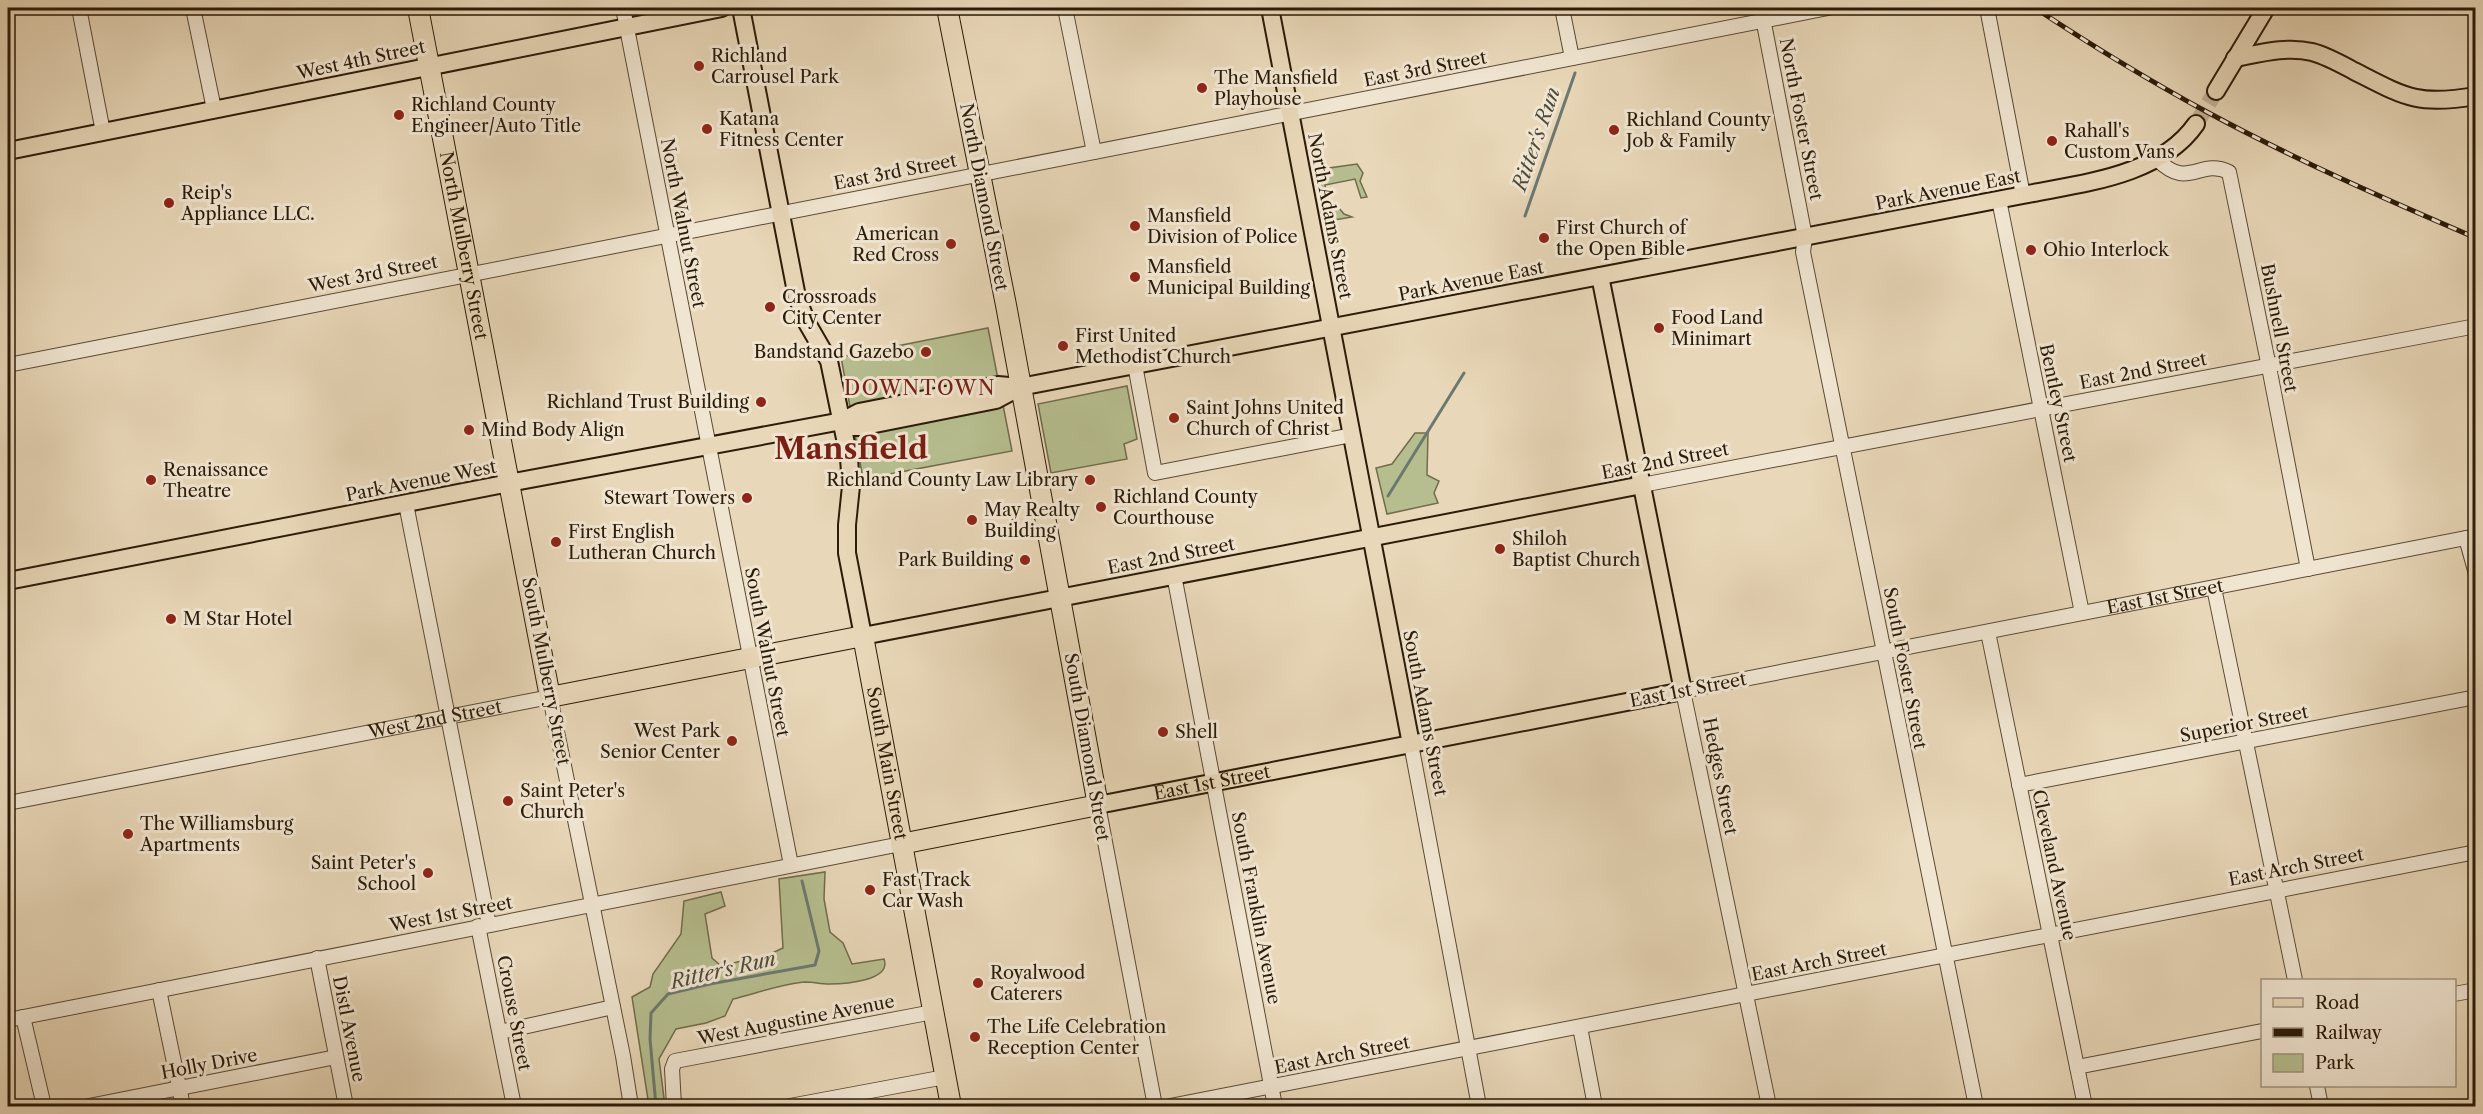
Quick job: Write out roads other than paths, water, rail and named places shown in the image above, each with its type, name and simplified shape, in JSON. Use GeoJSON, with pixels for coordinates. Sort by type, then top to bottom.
{"type":"FeatureCollection","features":[{"type":"Feature","properties":{"kind":"highway","name":"North Mulberry Street"},"geometry":{"type":"LineString","coordinates":[[418,8],[509,483]]}},
{"type":"Feature","properties":{"kind":"highway","name":"North Diamond Street"},"geometry":{"type":"LineString","coordinates":[[947,8],[1020,387]]}},
{"type":"Feature","properties":{"kind":"highway","name":"South Diamond Street"},"geometry":{"type":"LineString","coordinates":[[1020,387],[1098,805]]}},
{"type":"Feature","properties":{"kind":"highway","name":"South Mulberry Street"},"geometry":{"type":"LineString","coordinates":[[509,483],[550,697]]}},
{"type":"Feature","properties":{"kind":"highway","name":"West 2nd Street"},"geometry":{"type":"LineString","coordinates":[[550,697],[863,636]]}},
{"type":"Feature","properties":{"kind":"highway","name":"South Main Street"},"geometry":{"type":"LineString","coordinates":[[863,636],[951,1107]]}},
{"type":"Feature","properties":{"kind":"highway","name":"East 1st Street"},"geometry":{"type":"LineString","coordinates":[[901,844],[1098,805]]}},
{"type":"Feature","properties":{"kind":"main road","name":"West 4th Street"},"geometry":{"type":"LineString","coordinates":[[8,151],[722,8]]}},
{"type":"Feature","properties":{"kind":"main road","name":"South Main Street"},"geometry":{"type":"LineString","coordinates":[[741,8],[797,297],[807,322],[827,356],[842,421],[851,473],[847,553],[863,636]]}},
{"type":"Feature","properties":{"kind":"main road","name":"North Adams Street"},"geometry":{"type":"LineString","coordinates":[[1270,8],[1332,327]]}},
{"type":"Feature","properties":{"kind":"main road"},"geometry":{"type":"LineString","coordinates":[[2216,91],[2266,8]]}},
{"type":"Feature","properties":{"kind":"main road"},"geometry":{"type":"LineString","coordinates":[[2235,58],[2280,50],[2306,51],[2330,58],[2399,94],[2419,100],[2435,102],[2475,96]]}},
{"type":"Feature","properties":{"kind":"main road","name":"Park Avenue East"},"geometry":{"type":"LineString","coordinates":[[842,421],[859,412],[976,389],[998,385],[1020,387],[2023,195],[2113,175],[2157,159],[2177,146],[2196,124]]}},
{"type":"Feature","properties":{"kind":"main road","name":"Hedges Street"},"geometry":{"type":"LineString","coordinates":[[1600,276],[1683,691]]}},
{"type":"Feature","properties":{"kind":"main road","name":"South Adams Street"},"geometry":{"type":"LineString","coordinates":[[1332,327],[1411,744]]}},
{"type":"Feature","properties":{"kind":"main road","name":"Park Avenue West"},"geometry":{"type":"LineString","coordinates":[[8,581],[509,483],[842,421]]}},
{"type":"Feature","properties":{"kind":"main road","name":"East 2nd Street"},"geometry":{"type":"LineString","coordinates":[[863,636],[1642,485]]}},
{"type":"Feature","properties":{"kind":"main road","name":"East 1st Street"},"geometry":{"type":"LineString","coordinates":[[1098,805],[1683,691]]}},
{"type":"Feature","properties":{"kind":"street"},"geometry":{"type":"LineString","coordinates":[[79,8],[103,132]]}},
{"type":"Feature","properties":{"kind":"street"},"geometry":{"type":"LineString","coordinates":[[193,8],[214,110]]}},
{"type":"Feature","properties":{"kind":"street","name":"North Walnut Street"},"geometry":{"type":"LineString","coordinates":[[623,8],[709,445]]}},
{"type":"Feature","properties":{"kind":"street"},"geometry":{"type":"LineString","coordinates":[[1065,8],[1094,152]]}},
{"type":"Feature","properties":{"kind":"street"},"geometry":{"type":"LineString","coordinates":[[1562,8],[1572,58]]}},
{"type":"Feature","properties":{"kind":"street","name":"East 3rd Street"},"geometry":{"type":"LineString","coordinates":[[781,213],[1572,58],[1762,14],[1828,8]]}},
{"type":"Feature","properties":{"kind":"street"},"geometry":{"type":"LineString","coordinates":[[1987,8],[2023,195]]}},
{"type":"Feature","properties":{"kind":"street","name":"North Foster Street"},"geometry":{"type":"LineString","coordinates":[[1762,14],[1805,237]]}},
{"type":"Feature","properties":{"kind":"street","name":"Bushnell Street"},"geometry":{"type":"LineString","coordinates":[[2157,159],[2174,173],[2181,174],[2212,168],[2229,172],[2308,569]]}},
{"type":"Feature","properties":{"kind":"street","name":"Bentley Street"},"geometry":{"type":"LineString","coordinates":[[1999,200],[2082,613]]}},
{"type":"Feature","properties":{"kind":"street","name":"West 3rd Street"},"geometry":{"type":"LineString","coordinates":[[8,365],[781,213]]}},
{"type":"Feature","properties":{"kind":"street","name":"South Foster Street"},"geometry":{"type":"LineString","coordinates":[[1805,237],[1803,252],[1841,447],[1976,1107]]}},
{"type":"Feature","properties":{"kind":"street","name":"East 2nd Street"},"geometry":{"type":"LineString","coordinates":[[1642,485],[2475,326]]}},
{"type":"Feature","properties":{"kind":"street"},"geometry":{"type":"LineString","coordinates":[[1135,365],[1155,473],[1352,435]]}},
{"type":"Feature","properties":{"kind":"street","name":"South Walnut Street"},"geometry":{"type":"LineString","coordinates":[[709,445],[791,865]]}},
{"type":"Feature","properties":{"kind":"street","name":"Crouse Street"},"geometry":{"type":"LineString","coordinates":[[405,504],[447,717],[514,1107]]}},
{"type":"Feature","properties":{"kind":"street"},"geometry":{"type":"LineString","coordinates":[[2471,537],[2475,574]]}},
{"type":"Feature","properties":{"kind":"street","name":"East 1st Street"},"geometry":{"type":"LineString","coordinates":[[1683,691],[2471,537]]}},
{"type":"Feature","properties":{"kind":"street","name":"South Franklin Avenue"},"geometry":{"type":"LineString","coordinates":[[1174,575],[1275,1107]]}},
{"type":"Feature","properties":{"kind":"street"},"geometry":{"type":"LineString","coordinates":[[2214,588],[2295,979]]}},
{"type":"Feature","properties":{"kind":"street","name":"Cleveland Avenue"},"geometry":{"type":"LineString","coordinates":[[1988,632],[2085,1107]]}},
{"type":"Feature","properties":{"kind":"street","name":"Hedges Street"},"geometry":{"type":"LineString","coordinates":[[1683,691],[1769,1107]]}},
{"type":"Feature","properties":{"kind":"street","name":"West 2nd Street"},"geometry":{"type":"LineString","coordinates":[[8,803],[550,697]]}},
{"type":"Feature","properties":{"kind":"street","name":"South Mulberry Street"},"geometry":{"type":"LineString","coordinates":[[550,697],[631,1107]]}},
{"type":"Feature","properties":{"kind":"street","name":"Superior Street"},"geometry":{"type":"LineString","coordinates":[[2019,785],[2475,697]]}},
{"type":"Feature","properties":{"kind":"street","name":"South Adams Street"},"geometry":{"type":"LineString","coordinates":[[1411,744],[1479,1107]]}},
{"type":"Feature","properties":{"kind":"street","name":"South Diamond Street"},"geometry":{"type":"LineString","coordinates":[[1098,805],[1155,1107]]}},
{"type":"Feature","properties":{"kind":"street","name":"West 1st Street"},"geometry":{"type":"LineString","coordinates":[[8,1020],[901,844]]}},
{"type":"Feature","properties":{"kind":"street","name":"East Arch Street"},"geometry":{"type":"LineString","coordinates":[[1170,1107],[2276,889],[2475,852]]}},
{"type":"Feature","properties":{"kind":"street","name":"Distl Avenue"},"geometry":{"type":"LineString","coordinates":[[317,958],[346,1107]]}},
{"type":"Feature","properties":{"kind":"street"},"geometry":{"type":"LineString","coordinates":[[159,990],[183,1107]]}},
{"type":"Feature","properties":{"kind":"street"},"geometry":{"type":"LineString","coordinates":[[2456,994],[2475,990]]}},
{"type":"Feature","properties":{"kind":"street"},"geometry":{"type":"LineString","coordinates":[[500,1032],[613,1007]]}},
{"type":"Feature","properties":{"kind":"street","name":"West Augustine Avenue"},"geometry":{"type":"LineString","coordinates":[[674,1107],[672,1069],[675,1061],[933,1012]]}},
{"type":"Feature","properties":{"kind":"street"},"geometry":{"type":"LineString","coordinates":[[23,1017],[44,1107]]}},
{"type":"Feature","properties":{"kind":"street"},"geometry":{"type":"LineString","coordinates":[[1580,1027],[1595,1107]]}},
{"type":"Feature","properties":{"kind":"street"},"geometry":{"type":"LineString","coordinates":[[2077,1067],[2261,1031]]}},
{"type":"Feature","properties":{"kind":"street","name":"Holly Drive"},"geometry":{"type":"LineString","coordinates":[[89,1107],[336,1057]]}},
{"type":"Feature","properties":{"kind":"street"},"geometry":{"type":"LineString","coordinates":[[790,1107],[945,1077]]}},
{"type":"Feature","properties":{"kind":"street"},"geometry":{"type":"LineString","coordinates":[[2317,1087],[2321,1107]]}},
{"type":"Feature","properties":{"kind":"waterway","name":"Ritter's Run"},"geometry":{"type":"LineString","coordinates":[[1525,216],[1575,73]]}},
{"type":"Feature","properties":{"kind":"waterway"},"geometry":{"type":"LineString","coordinates":[[1388,496],[1464,373]]}},
{"type":"Feature","properties":{"kind":"waterway","name":"Ritter's Run"},"geometry":{"type":"LineString","coordinates":[[656,1106],[650,1039],[651,1013],[668,994],[815,965],[819,951],[802,881]]}},
{"type":"Feature","properties":{"kind":"tunnel"},"geometry":{"type":"LineString","coordinates":[[2196,124],[2216,91]]}},
{"type":"Feature","properties":{"kind":"railway"},"geometry":{"type":"LineString","coordinates":[[2035,8],[2141,75],[2240,129],[2340,178],[2476,238]]}},
{"type":"Feature","properties":{"kind":"place","name":"Richland Carrousel Park"},"geometry":{"type":"Point","coordinates":[699,66]}},
{"type":"Feature","properties":{"kind":"place","name":"The Mansfield Playhouse"},"geometry":{"type":"Point","coordinates":[1202,88]}},
{"type":"Feature","properties":{"kind":"place","name":"Richland County Engineer/Auto Title"},"geometry":{"type":"Point","coordinates":[399,115]}},
{"type":"Feature","properties":{"kind":"place","name":"Katana Fitness Center"},"geometry":{"type":"Point","coordinates":[707,129]}},
{"type":"Feature","properties":{"kind":"place","name":"Richland County Job & Family"},"geometry":{"type":"Point","coordinates":[1614,130]}},
{"type":"Feature","properties":{"kind":"place","name":"Rahall's Custom Vans"},"geometry":{"type":"Point","coordinates":[2052,141]}},
{"type":"Feature","properties":{"kind":"place","name":"Reip's Appliance LLC."},"geometry":{"type":"Point","coordinates":[169,203]}},
{"type":"Feature","properties":{"kind":"place","name":"Mansfield Division of Police"},"geometry":{"type":"Point","coordinates":[1135,226]}},
{"type":"Feature","properties":{"kind":"place","name":"First Church of the Open Bible"},"geometry":{"type":"Point","coordinates":[1544,238]}},
{"type":"Feature","properties":{"kind":"place","name":"American Red Cross"},"geometry":{"type":"Point","coordinates":[951,244]}},
{"type":"Feature","properties":{"kind":"place","name":"Ohio Interlock"},"geometry":{"type":"Point","coordinates":[2031,250]}},
{"type":"Feature","properties":{"kind":"place","name":"Mansfield Municipal Building"},"geometry":{"type":"Point","coordinates":[1135,277]}},
{"type":"Feature","properties":{"kind":"place","name":"Crossroads City Center"},"geometry":{"type":"Point","coordinates":[770,307]}},
{"type":"Feature","properties":{"kind":"place","name":"Food Land Minimart"},"geometry":{"type":"Point","coordinates":[1659,328]}},
{"type":"Feature","properties":{"kind":"place","name":"First United Methodist Church"},"geometry":{"type":"Point","coordinates":[1063,346]}},
{"type":"Feature","properties":{"kind":"place","name":"Bandstand Gazebo"},"geometry":{"type":"Point","coordinates":[926,352]}},
{"type":"Feature","properties":{"kind":"place","name":"Richland Trust Building"},"geometry":{"type":"Point","coordinates":[761,402]}},
{"type":"Feature","properties":{"kind":"place","name":"Saint Johns United Church of Christ"},"geometry":{"type":"Point","coordinates":[1174,418]}},
{"type":"Feature","properties":{"kind":"place","name":"Mind Body Align"},"geometry":{"type":"Point","coordinates":[469,430]}},
{"type":"Feature","properties":{"kind":"place","name":"Renaissance Theatre"},"geometry":{"type":"Point","coordinates":[151,480]}},
{"type":"Feature","properties":{"kind":"place","name":"Richland County Law Library"},"geometry":{"type":"Point","coordinates":[1090,480]}},
{"type":"Feature","properties":{"kind":"place","name":"Stewart Towers"},"geometry":{"type":"Point","coordinates":[747,498]}},
{"type":"Feature","properties":{"kind":"place","name":"Richland County Courthouse"},"geometry":{"type":"Point","coordinates":[1101,507]}},
{"type":"Feature","properties":{"kind":"place","name":"May Realty Building"},"geometry":{"type":"Point","coordinates":[972,520]}},
{"type":"Feature","properties":{"kind":"place","name":"First English Lutheran Church"},"geometry":{"type":"Point","coordinates":[556,542]}},
{"type":"Feature","properties":{"kind":"place","name":"Shiloh Baptist Church"},"geometry":{"type":"Point","coordinates":[1500,549]}},
{"type":"Feature","properties":{"kind":"place","name":"Park Building"},"geometry":{"type":"Point","coordinates":[1025,560]}},
{"type":"Feature","properties":{"kind":"place","name":"M Star Hotel"},"geometry":{"type":"Point","coordinates":[171,619]}},
{"type":"Feature","properties":{"kind":"place","name":"Shell"},"geometry":{"type":"Point","coordinates":[1163,732]}},
{"type":"Feature","properties":{"kind":"place","name":"West Park Senior Center"},"geometry":{"type":"Point","coordinates":[732,741]}},
{"type":"Feature","properties":{"kind":"place","name":"Saint Peter's Church"},"geometry":{"type":"Point","coordinates":[508,801]}},
{"type":"Feature","properties":{"kind":"place","name":"The Williamsburg Apartments"},"geometry":{"type":"Point","coordinates":[128,834]}},
{"type":"Feature","properties":{"kind":"place","name":"Saint Peter's School"},"geometry":{"type":"Point","coordinates":[428,873]}},
{"type":"Feature","properties":{"kind":"place","name":"Fast Track Car Wash"},"geometry":{"type":"Point","coordinates":[870,890]}},
{"type":"Feature","properties":{"kind":"place","name":"Royalwood Caterers"},"geometry":{"type":"Point","coordinates":[978,983]}},
{"type":"Feature","properties":{"kind":"place","name":"The Life Celebration Reception Center"},"geometry":{"type":"Point","coordinates":[975,1037]}},
{"type":"Feature","properties":{"kind":"district","name":"DOWNTOWN"},"geometry":{"type":"Point","coordinates":[920,388]}},
{"type":"Feature","properties":{"kind":"district","name":"Mansfield"},"geometry":{"type":"Point","coordinates":[851,449]}}]}
